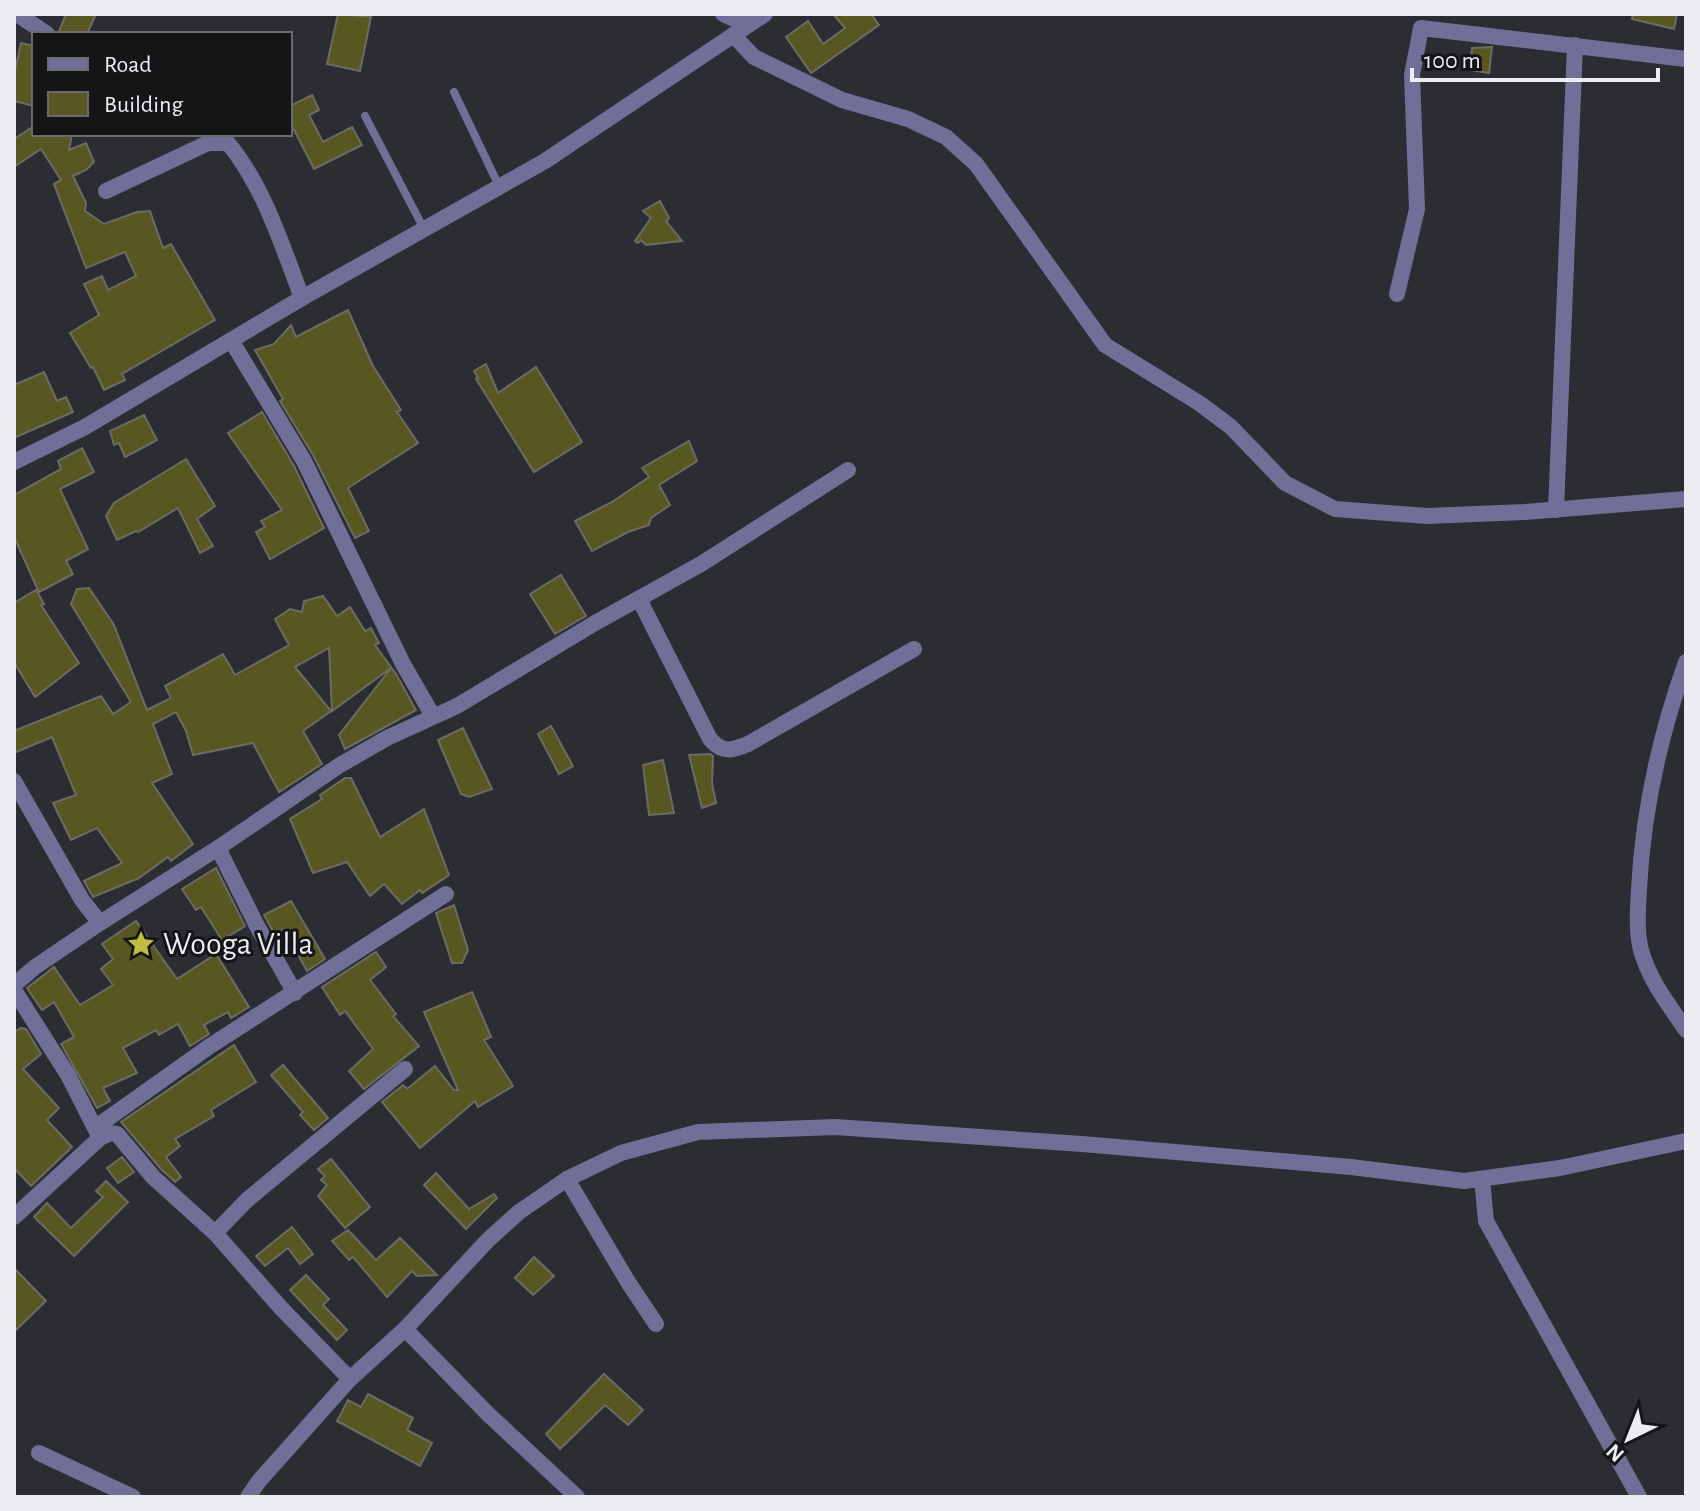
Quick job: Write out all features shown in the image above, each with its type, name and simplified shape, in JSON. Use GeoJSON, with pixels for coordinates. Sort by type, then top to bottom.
{"type":"FeatureCollection","features":[{"type":"Feature","properties":{"kind":"street"},"geometry":{"type":"LineString","coordinates":[[17,14],[44,32]]}},
{"type":"Feature","properties":{"kind":"street"},"geometry":{"type":"LineString","coordinates":[[723,14],[740,30],[754,57],[842,100],[908,119],[946,137],[976,164],[1105,345],[1199,403],[1231,427],[1285,483],[1335,509],[1427,516],[1556,510],[1686,499]]}},
{"type":"Feature","properties":{"kind":"street"},"geometry":{"type":"LineString","coordinates":[[14,462],[85,427],[302,298],[545,161],[765,14]]}},
{"type":"Feature","properties":{"kind":"street"},"geometry":{"type":"LineString","coordinates":[[1397,294],[1417,209],[1412,75],[1422,21],[1516,41],[1686,59]]}},
{"type":"Feature","properties":{"kind":"street"},"geometry":{"type":"LineString","coordinates":[[1556,510],[1575,45]]}},
{"type":"Feature","properties":{"kind":"street"},"geometry":{"type":"LineString","coordinates":[[106,191],[208,143],[228,143],[239,156],[270,214],[302,298]]}},
{"type":"Feature","properties":{"kind":"street"},"geometry":{"type":"LineString","coordinates":[[232,342],[304,461],[403,664],[433,716]]}},
{"type":"Feature","properties":{"kind":"street"},"geometry":{"type":"LineString","coordinates":[[98,1133],[68,1075],[14,988],[35,967],[340,765],[387,738],[457,706],[701,564],[848,470]]}},
{"type":"Feature","properties":{"kind":"street"},"geometry":{"type":"LineString","coordinates":[[639,599],[710,739],[717,748],[730,751],[748,744],[914,649]]}},
{"type":"Feature","properties":{"kind":"street"},"geometry":{"type":"LineString","coordinates":[[1686,662],[1666,719],[1656,766],[1641,862],[1638,920],[1641,949],[1651,977],[1686,1030]]}},
{"type":"Feature","properties":{"kind":"street"},"geometry":{"type":"LineString","coordinates":[[14,781],[82,900],[100,923]]}},
{"type":"Feature","properties":{"kind":"street"},"geometry":{"type":"LineString","coordinates":[[218,848],[295,993]]}},
{"type":"Feature","properties":{"kind":"street"},"geometry":{"type":"LineString","coordinates":[[14,1217],[98,1133],[210,1046],[446,894]]}},
{"type":"Feature","properties":{"kind":"street"},"geometry":{"type":"LineString","coordinates":[[215,1233],[247,1200],[405,1069]]}},
{"type":"Feature","properties":{"kind":"street"},"geometry":{"type":"LineString","coordinates":[[248,1497],[350,1379],[405,1329],[509,1221],[567,1179],[621,1153],[698,1132],[835,1127],[1351,1167],[1464,1181],[1560,1168],[1686,1141]]}},
{"type":"Feature","properties":{"kind":"street"},"geometry":{"type":"LineString","coordinates":[[98,1133],[110,1133],[123,1139],[153,1177],[215,1233],[281,1308],[350,1379]]}},
{"type":"Feature","properties":{"kind":"street"},"geometry":{"type":"LineString","coordinates":[[567,1179],[656,1324]]}},
{"type":"Feature","properties":{"kind":"street"},"geometry":{"type":"LineString","coordinates":[[1482,1179],[1486,1221],[1639,1497]]}},
{"type":"Feature","properties":{"kind":"street"},"geometry":{"type":"LineString","coordinates":[[405,1329],[488,1414],[577,1497]]}},
{"type":"Feature","properties":{"kind":"street"},"geometry":{"type":"LineString","coordinates":[[39,1453],[133,1497]]}},
{"type":"Feature","properties":{"kind":"lane"},"geometry":{"type":"LineString","coordinates":[[454,92],[499,186]]}},
{"type":"Feature","properties":{"kind":"lane"},"geometry":{"type":"LineString","coordinates":[[365,116],[424,229]]}},
{"type":"Feature","properties":{"kind":"building"},"geometry":{"type":"Polygon","coordinates":[[[66,14],[96,14],[88,32],[59,32],[66,14]]]}},
{"type":"Feature","properties":{"kind":"building"},"geometry":{"type":"Polygon","coordinates":[[[338,14],[371,17],[360,71],[327,64],[338,14]]]}},
{"type":"Feature","properties":{"kind":"building"},"geometry":{"type":"Polygon","coordinates":[[[833,14],[871,14],[879,25],[811,73],[786,37],[808,21],[823,44],[845,28],[833,14]]]}},
{"type":"Feature","properties":{"kind":"building"},"geometry":{"type":"Polygon","coordinates":[[[1633,14],[1677,14],[1674,29],[1632,19],[1633,14]]]}},
{"type":"Feature","properties":{"kind":"building"},"geometry":{"type":"Polygon","coordinates":[[[21,43],[32,46],[32,106],[14,101],[14,75],[21,43]]]}},
{"type":"Feature","properties":{"kind":"building"},"geometry":{"type":"Polygon","coordinates":[[[1492,47],[1489,73],[1470,70],[1472,48],[1492,47]]]}},
{"type":"Feature","properties":{"kind":"building"},"geometry":{"type":"Polygon","coordinates":[[[312,95],[319,110],[309,115],[323,142],[352,127],[362,145],[314,169],[292,126],[292,105],[312,95]]]}},
{"type":"Feature","properties":{"kind":"building"},"geometry":{"type":"Polygon","coordinates":[[[32,127],[32,136],[72,136],[69,150],[86,143],[94,162],[73,176],[86,203],[85,211],[104,224],[137,212],[150,211],[163,248],[171,244],[215,320],[122,374],[125,380],[104,390],[70,333],[99,315],[84,284],[102,276],[108,290],[136,276],[125,252],[86,268],[54,184],[61,180],[41,149],[14,167],[14,139],[32,127]]]}},
{"type":"Feature","properties":{"kind":"building"},"geometry":{"type":"Polygon","coordinates":[[[660,201],[669,218],[666,221],[682,241],[646,245],[641,240],[638,243],[635,241],[651,218],[643,211],[660,201]]]}},
{"type":"Feature","properties":{"kind":"building"},"geometry":{"type":"Polygon","coordinates":[[[348,310],[373,366],[401,410],[397,412],[418,443],[348,488],[369,531],[355,538],[255,350],[274,344],[291,325],[296,337],[348,310]]]}},
{"type":"Feature","properties":{"kind":"building"},"geometry":{"type":"Polygon","coordinates":[[[486,364],[498,393],[536,367],[582,442],[534,472],[476,379],[474,371],[486,364]]]}},
{"type":"Feature","properties":{"kind":"building"},"geometry":{"type":"Polygon","coordinates":[[[44,372],[57,401],[66,397],[73,412],[14,438],[14,385],[44,372]]]}},
{"type":"Feature","properties":{"kind":"building"},"geometry":{"type":"Polygon","coordinates":[[[262,412],[294,466],[324,528],[270,559],[256,532],[265,527],[261,521],[282,510],[228,433],[262,412]]]}},
{"type":"Feature","properties":{"kind":"building"},"geometry":{"type":"Polygon","coordinates":[[[144,415],[157,440],[125,457],[119,443],[114,445],[110,431],[144,415]]]}},
{"type":"Feature","properties":{"kind":"building"},"geometry":{"type":"Polygon","coordinates":[[[689,441],[697,461],[659,485],[670,505],[651,518],[649,525],[592,551],[575,521],[612,502],[649,477],[642,468],[689,441]]]}},
{"type":"Feature","properties":{"kind":"building"},"geometry":{"type":"Polygon","coordinates":[[[82,448],[94,472],[60,489],[88,549],[66,561],[73,574],[39,592],[14,537],[14,495],[61,469],[58,461],[82,448]]]}},
{"type":"Feature","properties":{"kind":"building"},"geometry":{"type":"Polygon","coordinates":[[[186,459],[215,506],[197,519],[213,546],[200,553],[178,508],[138,532],[117,540],[106,516],[114,503],[186,459]]]}},
{"type":"Feature","properties":{"kind":"building"},"geometry":{"type":"Polygon","coordinates":[[[561,575],[586,616],[555,634],[530,594],[561,575]]]}},
{"type":"Feature","properties":{"kind":"building"},"geometry":{"type":"Polygon","coordinates":[[[89,588],[114,625],[147,710],[171,698],[165,686],[223,654],[235,675],[289,645],[275,619],[290,609],[302,612],[304,601],[323,596],[337,616],[350,607],[365,631],[371,628],[379,643],[375,645],[396,674],[416,710],[345,749],[339,735],[391,668],[332,711],[329,648],[295,667],[331,711],[303,731],[322,764],[279,792],[253,743],[193,755],[176,712],[153,724],[172,774],[152,783],[193,844],[171,861],[168,857],[139,878],[93,897],[84,881],[122,863],[97,828],[71,840],[53,803],[76,795],[52,737],[14,753],[14,731],[101,696],[113,714],[131,702],[71,604],[77,589],[89,588]]]}},
{"type":"Feature","properties":{"kind":"building"},"geometry":{"type":"Polygon","coordinates":[[[36,590],[44,604],[41,605],[79,663],[35,697],[14,662],[14,603],[36,590]]]}},
{"type":"Feature","properties":{"kind":"building"},"geometry":{"type":"Polygon","coordinates":[[[551,726],[573,766],[559,774],[538,734],[551,726]]]}},
{"type":"Feature","properties":{"kind":"building"},"geometry":{"type":"Polygon","coordinates":[[[463,728],[492,789],[469,797],[461,794],[438,740],[463,728]]]}},
{"type":"Feature","properties":{"kind":"building"},"geometry":{"type":"Polygon","coordinates":[[[689,755],[713,756],[712,783],[716,803],[702,808],[689,755]]]}},
{"type":"Feature","properties":{"kind":"building"},"geometry":{"type":"Polygon","coordinates":[[[663,760],[674,813],[649,815],[643,765],[663,760]]]}},
{"type":"Feature","properties":{"kind":"building"},"geometry":{"type":"Polygon","coordinates":[[[345,778],[351,778],[380,837],[424,809],[449,875],[422,893],[420,890],[402,904],[384,884],[370,896],[347,862],[313,873],[290,819],[322,799],[320,795],[345,778]]]}},
{"type":"Feature","properties":{"kind":"building"},"geometry":{"type":"Polygon","coordinates":[[[216,868],[245,926],[222,940],[201,907],[196,910],[182,889],[216,868]]]}},
{"type":"Feature","properties":{"kind":"building"},"geometry":{"type":"Polygon","coordinates":[[[291,901],[325,959],[307,971],[284,929],[275,935],[264,915],[291,901]]]}},
{"type":"Feature","properties":{"kind":"building"},"geometry":{"type":"Polygon","coordinates":[[[454,905],[468,950],[462,963],[452,963],[436,913],[454,905]]]}},
{"type":"Feature","properties":{"kind":"building"},"geometry":{"type":"Polygon","coordinates":[[[136,921],[177,979],[216,954],[249,1007],[231,1018],[228,1012],[204,1025],[209,1034],[190,1046],[178,1024],[159,1035],[156,1030],[123,1048],[137,1073],[103,1088],[110,1101],[97,1108],[61,1044],[74,1037],[54,1002],[42,1010],[27,988],[54,967],[80,1005],[113,985],[101,969],[113,959],[102,944],[136,921]]]}},
{"type":"Feature","properties":{"kind":"building"},"geometry":{"type":"Polygon","coordinates":[[[376,952],[386,967],[370,980],[396,1014],[393,1016],[419,1046],[364,1089],[349,1071],[373,1049],[345,1011],[340,1015],[322,987],[376,952]]]}},
{"type":"Feature","properties":{"kind":"building"},"geometry":{"type":"Polygon","coordinates":[[[472,992],[491,1037],[484,1040],[513,1086],[478,1107],[475,1101],[420,1148],[382,1102],[403,1085],[407,1089],[435,1066],[454,1090],[458,1090],[424,1012],[472,992]]]}},
{"type":"Feature","properties":{"kind":"building"},"geometry":{"type":"Polygon","coordinates":[[[26,1029],[41,1054],[23,1069],[59,1108],[47,1120],[72,1147],[31,1186],[14,1168],[14,1032],[26,1029]]]}},
{"type":"Feature","properties":{"kind":"building"},"geometry":{"type":"Polygon","coordinates":[[[234,1045],[256,1082],[211,1110],[214,1116],[175,1139],[180,1146],[166,1157],[181,1177],[175,1182],[121,1122],[234,1045]]]}},
{"type":"Feature","properties":{"kind":"building"},"geometry":{"type":"Polygon","coordinates":[[[283,1065],[328,1118],[314,1130],[300,1115],[303,1112],[271,1075],[283,1065]]]}},
{"type":"Feature","properties":{"kind":"building"},"geometry":{"type":"Polygon","coordinates":[[[122,1157],[134,1172],[118,1183],[107,1168],[122,1157]]]}},
{"type":"Feature","properties":{"kind":"building"},"geometry":{"type":"Polygon","coordinates":[[[331,1159],[370,1207],[345,1228],[318,1196],[327,1185],[321,1180],[325,1176],[318,1169],[331,1159]]]}},
{"type":"Feature","properties":{"kind":"building"},"geometry":{"type":"Polygon","coordinates":[[[436,1173],[469,1209],[494,1194],[497,1198],[466,1229],[424,1185],[436,1173]]]}},
{"type":"Feature","properties":{"kind":"building"},"geometry":{"type":"Polygon","coordinates":[[[106,1181],[128,1202],[74,1256],[34,1217],[47,1203],[71,1228],[103,1197],[96,1191],[106,1181]]]}},
{"type":"Feature","properties":{"kind":"building"},"geometry":{"type":"Polygon","coordinates":[[[292,1227],[313,1254],[300,1264],[288,1248],[265,1266],[256,1256],[292,1227]]]}},
{"type":"Feature","properties":{"kind":"building"},"geometry":{"type":"Polygon","coordinates":[[[348,1230],[376,1260],[400,1238],[437,1275],[417,1276],[412,1271],[387,1297],[353,1257],[349,1260],[332,1241],[348,1230]]]}},
{"type":"Feature","properties":{"kind":"building"},"geometry":{"type":"Polygon","coordinates":[[[534,1257],[554,1276],[533,1295],[515,1278],[534,1257]]]}},
{"type":"Feature","properties":{"kind":"building"},"geometry":{"type":"Polygon","coordinates":[[[14,1268],[46,1301],[14,1332],[14,1268]]]}},
{"type":"Feature","properties":{"kind":"building"},"geometry":{"type":"Polygon","coordinates":[[[306,1275],[329,1299],[323,1305],[347,1330],[337,1340],[290,1290],[306,1275]]]}},
{"type":"Feature","properties":{"kind":"building"},"geometry":{"type":"Polygon","coordinates":[[[604,1374],[643,1410],[628,1425],[605,1405],[560,1449],[546,1434],[604,1374]]]}},
{"type":"Feature","properties":{"kind":"building"},"geometry":{"type":"Polygon","coordinates":[[[368,1394],[413,1418],[407,1430],[432,1443],[420,1466],[337,1421],[348,1400],[361,1407],[368,1394]]]}},
{"type":"Feature","properties":{"kind":"place","name":"Wooga Villa"},"geometry":{"type":"Point","coordinates":[141,944]}}]}
